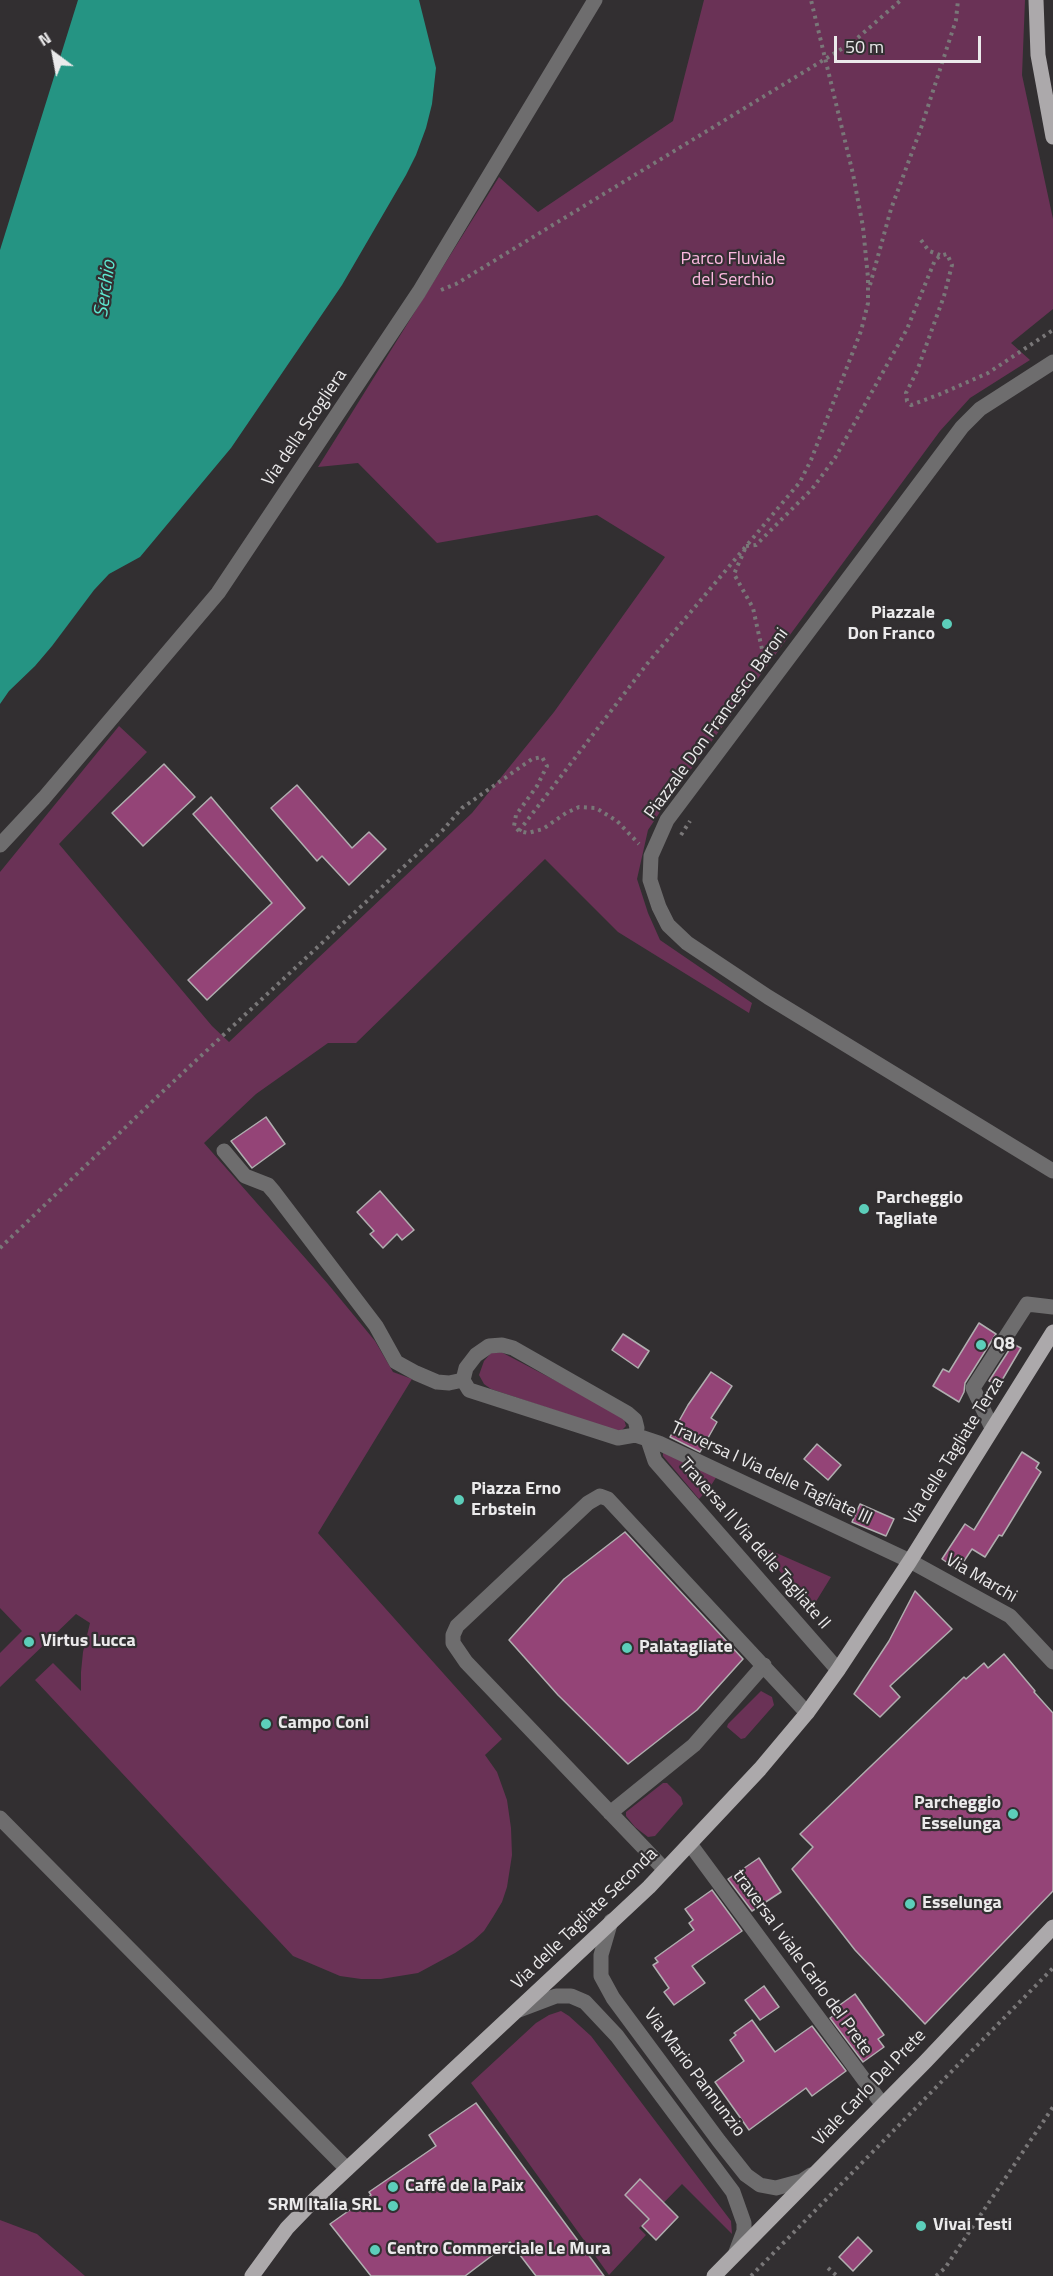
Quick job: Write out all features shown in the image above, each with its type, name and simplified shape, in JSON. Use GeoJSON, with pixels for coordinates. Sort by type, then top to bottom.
{"type":"FeatureCollection","features":[{"type":"Feature","properties":{"kind":"main road"},"geometry":{"type":"LineString","coordinates":[[1036,0],[1038,55],[1053,137]]}},
{"type":"Feature","properties":{"kind":"main road","name":"Via delle Tagliate Terza"},"geometry":{"type":"LineString","coordinates":[[910,1561],[1053,1332]]}},
{"type":"Feature","properties":{"kind":"main road","name":"Via delle Tagliate Seconda"},"geometry":{"type":"LineString","coordinates":[[252,2276],[287,2228],[665,1870],[760,1769],[807,1713],[910,1561]]}},
{"type":"Feature","properties":{"kind":"main road","name":"Viale Carlo Del Prete"},"geometry":{"type":"LineString","coordinates":[[714,2276],[926,2061],[1053,1927]]}},
{"type":"Feature","properties":{"kind":"street","name":"Via della Scogliera"},"geometry":{"type":"LineString","coordinates":[[0,845],[44,798],[218,593],[419,292],[596,0]]}},
{"type":"Feature","properties":{"kind":"street","name":"Piazzale Don Francesco Baroni"},"geometry":{"type":"LineString","coordinates":[[1053,362],[980,409],[962,428],[667,820],[651,856],[650,880],[668,925],[687,943],[768,997],[1053,1172]]}},
{"type":"Feature","properties":{"kind":"street"},"geometry":{"type":"LineString","coordinates":[[224,1151],[244,1176],[268,1185],[274,1192],[376,1326],[396,1362],[437,1382],[449,1383],[464,1380],[469,1390],[618,1438],[642,1438]]}},
{"type":"Feature","properties":{"kind":"street"},"geometry":{"type":"LineString","coordinates":[[992,1428],[973,1388],[1027,1304],[1053,1307]]}},
{"type":"Feature","properties":{"kind":"street","name":"Traversa II Via delle Tagliate II"},"geometry":{"type":"LineString","coordinates":[[464,1380],[466,1368],[476,1355],[489,1346],[502,1345],[513,1348],[627,1413],[634,1420],[655,1461],[838,1670]]}},
{"type":"Feature","properties":{"kind":"street","name":"Traversa I Via delle Tagliate III"},"geometry":{"type":"LineString","coordinates":[[642,1438],[664,1446],[910,1561]]}},
{"type":"Feature","properties":{"kind":"street"},"geometry":{"type":"LineString","coordinates":[[665,1870],[466,1662],[453,1643],[453,1635],[457,1626],[588,1503],[600,1496],[608,1499],[807,1713]]}},
{"type":"Feature","properties":{"kind":"street","name":"Via Marchi"},"geometry":{"type":"LineString","coordinates":[[910,1561],[1010,1616],[1053,1662]]}},
{"type":"Feature","properties":{"kind":"street"},"geometry":{"type":"LineString","coordinates":[[610,1813],[694,1745],[764,1665]]}},
{"type":"Feature","properties":{"kind":"street"},"geometry":{"type":"LineString","coordinates":[[0,1818],[347,2169]]}},
{"type":"Feature","properties":{"kind":"street","name":"traversa I viale Carlo del Prete"},"geometry":{"type":"LineString","coordinates":[[690,1844],[882,2104]]}},
{"type":"Feature","properties":{"kind":"street","name":"Via Mario Pannunzio"},"geometry":{"type":"LineString","coordinates":[[611,1921],[601,1955],[601,1976],[613,1998],[746,2175],[760,2185],[776,2188],[802,2181],[816,2171]]}},
{"type":"Feature","properties":{"kind":"street"},"geometry":{"type":"LineString","coordinates":[[515,2012],[556,1996],[571,1996],[585,2002],[602,2019],[733,2193],[744,2223],[744,2231],[736,2252]]}},
{"type":"Feature","properties":{"kind":"path"},"geometry":{"type":"LineString","coordinates":[[811,0],[855,184],[863,227],[868,292]]}},
{"type":"Feature","properties":{"kind":"path"},"geometry":{"type":"LineString","coordinates":[[419,292],[436,291],[456,284],[853,42],[901,0]]}},
{"type":"Feature","properties":{"kind":"path"},"geometry":{"type":"LineString","coordinates":[[519,831],[647,664],[800,482],[811,460],[861,331],[868,292],[891,209],[921,128],[956,20],[958,0]]}},
{"type":"Feature","properties":{"kind":"path"},"geometry":{"type":"LineString","coordinates":[[921,240],[929,251],[940,256]]}},
{"type":"Feature","properties":{"kind":"path"},"geometry":{"type":"LineString","coordinates":[[746,546],[756,545],[812,489],[835,458],[907,329],[935,260],[940,256],[947,254],[952,264],[944,296],[917,371],[906,393],[907,401],[911,405],[988,373],[1053,330]]}},
{"type":"Feature","properties":{"kind":"path"},"geometry":{"type":"LineString","coordinates":[[746,546],[735,574],[753,608],[770,682]]}},
{"type":"Feature","properties":{"kind":"path"},"geometry":{"type":"LineString","coordinates":[[0,1248],[158,1096],[442,831],[462,808],[532,759],[542,757],[547,766],[537,786],[516,815],[514,826],[519,831],[528,833],[543,829],[579,807],[596,808],[617,821],[651,856]]}},
{"type":"Feature","properties":{"kind":"path"},"geometry":{"type":"LineString","coordinates":[[679,838],[696,812]]}},
{"type":"Feature","properties":{"kind":"path"},"geometry":{"type":"LineString","coordinates":[[752,2276],[1053,1968]]}},
{"type":"Feature","properties":{"kind":"path"},"geometry":{"type":"LineString","coordinates":[[936,2276],[945,2268],[1053,2107]]}},
{"type":"Feature","properties":{"kind":"path"},"geometry":{"type":"LineString","coordinates":[[828,2268],[837,2276]]}},
{"type":"Feature","properties":{"kind":"green space","name":"Parco Fluviale del Serchio"},"geometry":{"type":"Polygon","coordinates":[[[704,0],[1025,0],[1022,75],[1053,219],[1053,309],[1011,343],[1030,360],[970,398],[940,431],[648,830],[637,879],[660,940],[752,1003],[749,1013],[618,932],[545,859],[356,1043],[328,1043],[256,1094],[204,1143],[328,1284],[375,1341],[393,1372],[412,1379],[318,1533],[502,1739],[485,1755],[497,1772],[507,1800],[512,1855],[502,1902],[484,1931],[455,1953],[418,1973],[381,1979],[340,1976],[293,1956],[35,1680],[53,1663],[81,1691],[83,1652],[90,1623],[76,1614],[0,1687],[0,1653],[22,1631],[0,1608],[0,872],[119,726],[147,752],[59,844],[212,1026],[229,1042],[472,813],[554,712],[665,557],[597,515],[437,543],[358,463],[318,467],[499,177],[538,212],[673,121],[704,0]]]}},
{"type":"Feature","properties":{"kind":"green space"},"geometry":{"type":"Polygon","coordinates":[[[501,1352],[623,1416],[626,1426],[620,1432],[491,1389],[484,1384],[479,1375],[484,1361],[491,1353],[501,1352]]]}},
{"type":"Feature","properties":{"kind":"green space"},"geometry":{"type":"Polygon","coordinates":[[[663,1451],[717,1476],[699,1499],[663,1456],[663,1451]]]}},
{"type":"Feature","properties":{"kind":"green space"},"geometry":{"type":"Polygon","coordinates":[[[756,1544],[831,1577],[812,1608],[756,1544]]]}},
{"type":"Feature","properties":{"kind":"green space"},"geometry":{"type":"Polygon","coordinates":[[[761,1691],[772,1697],[774,1705],[745,1738],[741,1739],[727,1727],[728,1724],[761,1691]]]}},
{"type":"Feature","properties":{"kind":"green space"},"geometry":{"type":"Polygon","coordinates":[[[663,1783],[667,1783],[681,1797],[683,1804],[655,1836],[648,1837],[635,1827],[626,1816],[626,1812],[663,1783]]]}},
{"type":"Feature","properties":{"kind":"green space"},"geometry":{"type":"Polygon","coordinates":[[[561,2011],[591,2036],[731,2221],[732,2234],[682,2184],[639,2228],[646,2235],[609,2275],[471,2083],[536,2023],[561,2011]]]}},
{"type":"Feature","properties":{"kind":"green space"},"geometry":{"type":"Polygon","coordinates":[[[0,2220],[37,2234],[85,2276],[0,2276],[0,2220]]]}},
{"type":"Feature","properties":{"kind":"water","name":"Serchio"},"geometry":{"type":"Polygon","coordinates":[[[78,0],[419,0],[436,68],[432,104],[426,128],[406,175],[342,285],[231,448],[140,557],[109,574],[94,590],[52,646],[9,691],[0,704],[0,250],[78,0]]]}},
{"type":"Feature","properties":{"kind":"building"},"geometry":{"type":"Polygon","coordinates":[[[164,764],[195,797],[143,846],[112,813],[164,764]]]}},
{"type":"Feature","properties":{"kind":"building"},"geometry":{"type":"Polygon","coordinates":[[[297,785],[352,848],[369,832],[386,849],[349,885],[322,856],[317,861],[271,808],[297,785]]]}},
{"type":"Feature","properties":{"kind":"building"},"geometry":{"type":"Polygon","coordinates":[[[211,797],[305,908],[207,1000],[188,980],[272,903],[193,814],[211,797]]]}},
{"type":"Feature","properties":{"kind":"building"},"geometry":{"type":"Polygon","coordinates":[[[266,1117],[285,1144],[252,1168],[231,1141],[266,1117]]]}},
{"type":"Feature","properties":{"kind":"building"},"geometry":{"type":"Polygon","coordinates":[[[380,1191],[414,1230],[402,1240],[397,1234],[383,1248],[370,1234],[374,1231],[357,1212],[380,1191]]]}},
{"type":"Feature","properties":{"kind":"building"},"geometry":{"type":"Polygon","coordinates":[[[979,1323],[996,1334],[965,1383],[959,1402],[933,1386],[943,1369],[949,1372],[979,1323]]]}},
{"type":"Feature","properties":{"kind":"building"},"geometry":{"type":"Polygon","coordinates":[[[623,1334],[649,1351],[638,1368],[612,1350],[623,1334]]]}},
{"type":"Feature","properties":{"kind":"building"},"geometry":{"type":"Polygon","coordinates":[[[1013,1344],[1021,1348],[998,1387],[989,1381],[1013,1344]]]}},
{"type":"Feature","properties":{"kind":"building"},"geometry":{"type":"Polygon","coordinates":[[[711,1372],[732,1386],[711,1418],[717,1422],[700,1452],[670,1437],[688,1405],[711,1372]]]}},
{"type":"Feature","properties":{"kind":"building"},"geometry":{"type":"Polygon","coordinates":[[[817,1444],[841,1465],[828,1480],[804,1459],[817,1444]]]}},
{"type":"Feature","properties":{"kind":"building"},"geometry":{"type":"Polygon","coordinates":[[[1022,1452],[1039,1463],[1036,1468],[1041,1472],[1002,1536],[999,1535],[985,1557],[972,1549],[958,1570],[942,1559],[965,1524],[974,1530],[1022,1452]]]}},
{"type":"Feature","properties":{"kind":"building"},"geometry":{"type":"Polygon","coordinates":[[[860,1504],[894,1519],[886,1536],[852,1522],[860,1504]]]}},
{"type":"Feature","properties":{"kind":"building","name":"Palatagliate"},"geometry":{"type":"Polygon","coordinates":[[[625,1532],[743,1659],[697,1710],[628,1764],[558,1695],[509,1640],[564,1579],[625,1532]]]}},
{"type":"Feature","properties":{"kind":"building"},"geometry":{"type":"Polygon","coordinates":[[[915,1591],[952,1629],[890,1686],[900,1697],[880,1717],[854,1694],[889,1641],[915,1591]]]}},
{"type":"Feature","properties":{"kind":"building"},"geometry":{"type":"Polygon","coordinates":[[[1004,1654],[1053,1713],[1053,1891],[925,2024],[855,1950],[792,1869],[813,1847],[800,1834],[964,1677],[966,1679],[984,1663],[988,1668],[1004,1654]]]}},
{"type":"Feature","properties":{"kind":"building"},"geometry":{"type":"Polygon","coordinates":[[[759,1858],[781,1892],[752,1911],[728,1879],[759,1858]]]}},
{"type":"Feature","properties":{"kind":"building"},"geometry":{"type":"Polygon","coordinates":[[[712,1890],[742,1931],[692,1966],[705,1983],[674,2005],[664,1992],[669,1988],[653,1965],[658,1962],[655,1958],[694,1930],[689,1923],[693,1920],[685,1909],[712,1890]]]}},
{"type":"Feature","properties":{"kind":"building"},"geometry":{"type":"Polygon","coordinates":[[[764,1986],[779,2007],[760,2020],[745,2000],[764,1986]]]}},
{"type":"Feature","properties":{"kind":"building"},"geometry":{"type":"Polygon","coordinates":[[[855,1994],[884,2035],[878,2039],[884,2047],[863,2062],[830,2018],[840,2011],[837,2007],[855,1994]]]}},
{"type":"Feature","properties":{"kind":"building"},"geometry":{"type":"Polygon","coordinates":[[[752,2020],[775,2052],[812,2026],[846,2071],[812,2096],[806,2088],[749,2130],[715,2082],[744,2061],[730,2040],[736,2035],[734,2033],[752,2020]]]}},
{"type":"Feature","properties":{"kind":"building"},"geometry":{"type":"Polygon","coordinates":[[[476,2103],[604,2276],[536,2276],[510,2242],[465,2276],[371,2276],[330,2224],[371,2195],[369,2192],[436,2146],[429,2135],[476,2103]]]}},
{"type":"Feature","properties":{"kind":"building"},"geometry":{"type":"Polygon","coordinates":[[[640,2179],[678,2217],[656,2240],[642,2226],[649,2219],[625,2195],[640,2179]]]}},
{"type":"Feature","properties":{"kind":"building"},"geometry":{"type":"Polygon","coordinates":[[[858,2237],[872,2251],[853,2271],[839,2257],[858,2237]]]}},
{"type":"Feature","properties":{"kind":"place","name":"Piazzale Don Franco"},"geometry":{"type":"Point","coordinates":[947,624]}},
{"type":"Feature","properties":{"kind":"place","name":"Parcheggio Tagliate"},"geometry":{"type":"Point","coordinates":[864,1209]}},
{"type":"Feature","properties":{"kind":"place","name":"Q8"},"geometry":{"type":"Point","coordinates":[981,1345]}},
{"type":"Feature","properties":{"kind":"place","name":"Piazza Erno Erbstein"},"geometry":{"type":"Point","coordinates":[459,1500]}},
{"type":"Feature","properties":{"kind":"place","name":"Virtus Lucca"},"geometry":{"type":"Point","coordinates":[29,1642]}},
{"type":"Feature","properties":{"kind":"place","name":"Palatagliate"},"geometry":{"type":"Point","coordinates":[627,1648]}},
{"type":"Feature","properties":{"kind":"place","name":"Campo Coni"},"geometry":{"type":"Point","coordinates":[266,1724]}},
{"type":"Feature","properties":{"kind":"place","name":"Parcheggio Esselunga"},"geometry":{"type":"Point","coordinates":[1013,1814]}},
{"type":"Feature","properties":{"kind":"place","name":"Esselunga"},"geometry":{"type":"Point","coordinates":[910,1904]}},
{"type":"Feature","properties":{"kind":"place","name":"Caffé de la Paix"},"geometry":{"type":"Point","coordinates":[393,2187]}},
{"type":"Feature","properties":{"kind":"place","name":"SRM Italia SRL"},"geometry":{"type":"Point","coordinates":[393,2206]}},
{"type":"Feature","properties":{"kind":"place","name":"Vivai Testi"},"geometry":{"type":"Point","coordinates":[921,2226]}},
{"type":"Feature","properties":{"kind":"place","name":"Centro Commerciale Le Mura"},"geometry":{"type":"Point","coordinates":[375,2250]}}]}
